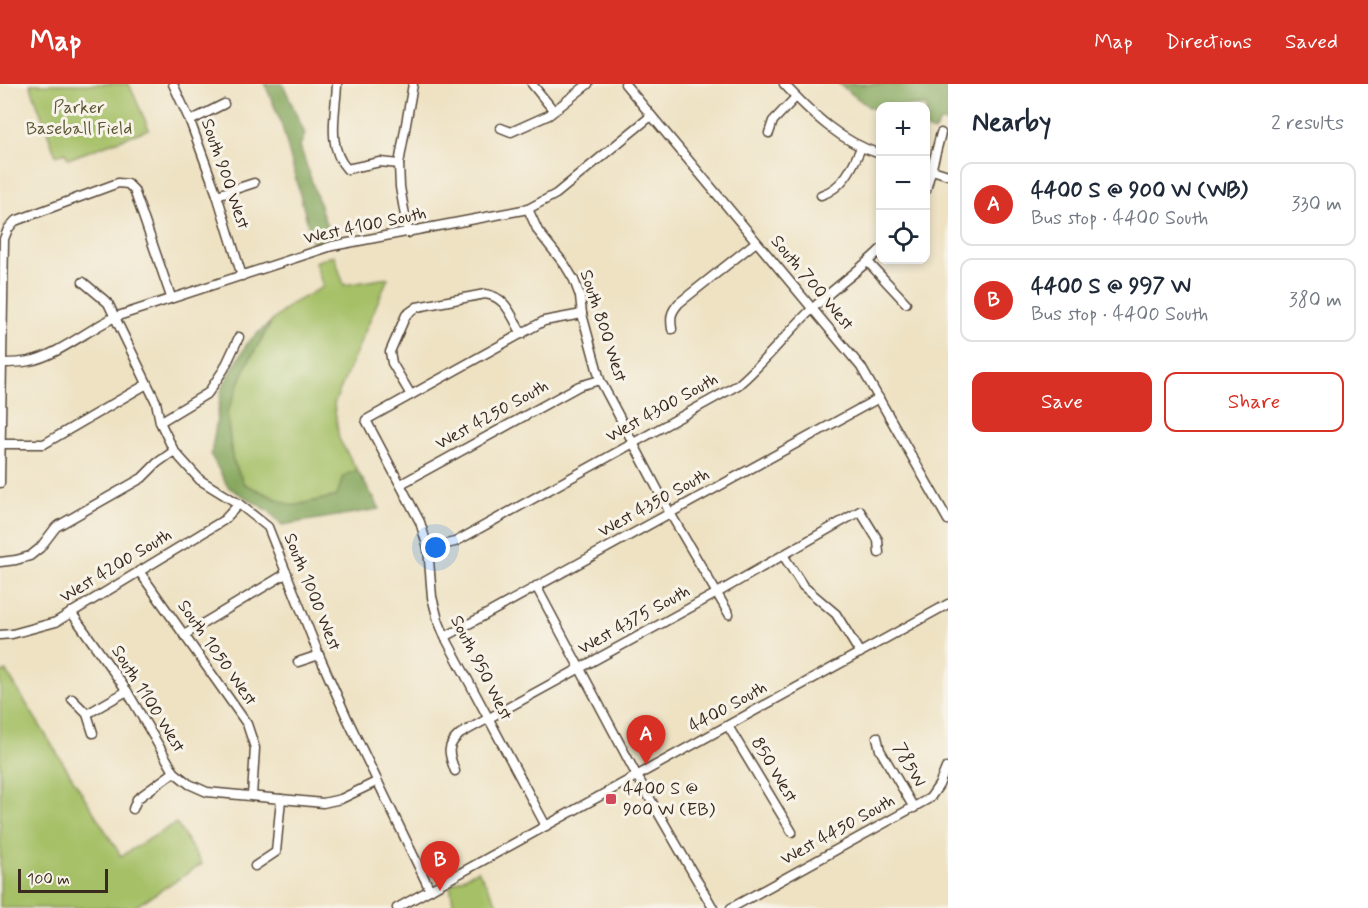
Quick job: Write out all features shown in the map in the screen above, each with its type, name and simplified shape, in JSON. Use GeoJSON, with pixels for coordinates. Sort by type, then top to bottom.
{"type":"FeatureCollection","features":[{"type":"Feature","properties":{"kind":"street","name":"South 900 West"},"geometry":{"type":"LineString","coordinates":[[173,84],[190,121],[217,195],[242,276]]}},
{"type":"Feature","properties":{"kind":"street"},"geometry":{"type":"LineString","coordinates":[[337,84],[334,140],[340,161],[347,169],[380,162],[399,164]]}},
{"type":"Feature","properties":{"kind":"street"},"geometry":{"type":"LineString","coordinates":[[408,233],[400,187],[399,164],[413,84]]}},
{"type":"Feature","properties":{"kind":"street"},"geometry":{"type":"LineString","coordinates":[[532,84],[554,111]]}},
{"type":"Feature","properties":{"kind":"street"},"geometry":{"type":"LineString","coordinates":[[501,128],[511,132],[549,115],[588,84]]}},
{"type":"Feature","properties":{"kind":"street","name":"South 700 West"},"geometry":{"type":"LineString","coordinates":[[625,84],[861,367],[948,520]]}},
{"type":"Feature","properties":{"kind":"street"},"geometry":{"type":"LineString","coordinates":[[784,84],[829,128],[861,148],[876,153]]}},
{"type":"Feature","properties":{"kind":"street"},"geometry":{"type":"LineString","coordinates":[[769,133],[773,121],[796,97]]}},
{"type":"Feature","properties":{"kind":"street"},"geometry":{"type":"LineString","coordinates":[[190,121],[224,104]]}},
{"type":"Feature","properties":{"kind":"street","name":"West 4100 South"},"geometry":{"type":"LineString","coordinates":[[1,363],[31,361],[53,352],[115,317],[332,246],[528,210],[556,194],[651,116]]}},
{"type":"Feature","properties":{"kind":"street"},"geometry":{"type":"LineString","coordinates":[[930,163],[941,133]]}},
{"type":"Feature","properties":{"kind":"street"},"geometry":{"type":"LineString","coordinates":[[821,195],[834,191],[850,171],[861,148]]}},
{"type":"Feature","properties":{"kind":"street"},"geometry":{"type":"LineString","coordinates":[[930,170],[948,175]]}},
{"type":"Feature","properties":{"kind":"street"},"geometry":{"type":"LineString","coordinates":[[0,483],[4,239],[8,229],[15,221],[118,183],[128,184],[134,190],[171,297]]}},
{"type":"Feature","properties":{"kind":"street"},"geometry":{"type":"LineString","coordinates":[[217,195],[254,183]]}},
{"type":"Feature","properties":{"kind":"street","name":"South 800 West"},"geometry":{"type":"LineString","coordinates":[[528,210],[538,231],[574,280],[600,380],[670,513],[729,614]]}},
{"type":"Feature","properties":{"kind":"street"},"geometry":{"type":"LineString","coordinates":[[672,328],[670,318],[672,310],[756,242]]}},
{"type":"Feature","properties":{"kind":"street","name":"West 4300 South"},"geometry":{"type":"LineString","coordinates":[[428,548],[454,542],[738,385],[812,309],[876,253]]}},
{"type":"Feature","properties":{"kind":"street"},"geometry":{"type":"LineString","coordinates":[[868,262],[906,303]]}},
{"type":"Feature","properties":{"kind":"street","name":"South 1000 West"},"geometry":{"type":"LineString","coordinates":[[83,282],[108,303],[156,402],[160,422],[174,451],[200,480],[239,504],[268,527],[319,655],[376,782],[430,890]]}},
{"type":"Feature","properties":{"kind":"street"},"geometry":{"type":"LineString","coordinates":[[522,334],[503,302],[496,296],[485,294],[417,307],[406,315],[390,352],[392,363],[411,395],[522,334],[544,321],[582,314]]}},
{"type":"Feature","properties":{"kind":"street"},"geometry":{"type":"LineString","coordinates":[[160,422],[208,393],[224,369],[239,337]]}},
{"type":"Feature","properties":{"kind":"street","name":"West 4250 South"},"geometry":{"type":"LineString","coordinates":[[401,484],[579,386],[600,380]]}},
{"type":"Feature","properties":{"kind":"street"},"geometry":{"type":"LineString","coordinates":[[1,444],[44,444],[147,384]]}},
{"type":"Feature","properties":{"kind":"street","name":"South 950 West"},"geometry":{"type":"LineString","coordinates":[[411,395],[366,420],[420,522],[428,548],[432,597],[445,637],[546,826]]}},
{"type":"Feature","properties":{"kind":"street","name":"West 4350 South"},"geometry":{"type":"LineString","coordinates":[[445,637],[879,398]]}},
{"type":"Feature","properties":{"kind":"street"},"geometry":{"type":"LineString","coordinates":[[0,562],[30,556],[40,548],[56,527],[142,478],[174,451]]}},
{"type":"Feature","properties":{"kind":"street","name":"West 4200 South"},"geometry":{"type":"LineString","coordinates":[[0,635],[56,622],[224,520],[239,504]]}},
{"type":"Feature","properties":{"kind":"street","name":"West 4375 South"},"geometry":{"type":"LineString","coordinates":[[455,771],[449,755],[451,742],[460,734],[717,593],[860,511],[878,540],[879,552]]}},
{"type":"Feature","properties":{"kind":"street"},"geometry":{"type":"LineString","coordinates":[[783,555],[803,586],[836,614],[860,653]]}},
{"type":"Feature","properties":{"kind":"street","name":"South 1050 West"},"geometry":{"type":"LineString","coordinates":[[139,571],[247,724],[255,748],[252,796]]}},
{"type":"Feature","properties":{"kind":"street"},"geometry":{"type":"LineString","coordinates":[[184,635],[286,573]]}},
{"type":"Feature","properties":{"kind":"street"},"geometry":{"type":"LineString","coordinates":[[536,586],[637,776],[713,908]]}},
{"type":"Feature","properties":{"kind":"street","name":"4400 South"},"geometry":{"type":"LineString","coordinates":[[397,908],[948,604]]}},
{"type":"Feature","properties":{"kind":"street","name":"South 1100 West"},"geometry":{"type":"LineString","coordinates":[[71,612],[127,691],[174,772],[189,784],[207,792],[252,796]]}},
{"type":"Feature","properties":{"kind":"street"},"geometry":{"type":"LineString","coordinates":[[297,662],[319,655]]}},
{"type":"Feature","properties":{"kind":"street"},"geometry":{"type":"LineString","coordinates":[[87,714],[127,691]]}},
{"type":"Feature","properties":{"kind":"street"},"geometry":{"type":"LineString","coordinates":[[72,699],[87,714],[93,733]]}},
{"type":"Feature","properties":{"kind":"street","name":"850 West"},"geometry":{"type":"LineString","coordinates":[[728,726],[792,832]]}},
{"type":"Feature","properties":{"kind":"street","name":"785W"},"geometry":{"type":"LineString","coordinates":[[877,737],[880,750],[914,808]]}},
{"type":"Feature","properties":{"kind":"street","name":"West 4450 South"},"geometry":{"type":"LineString","coordinates":[[731,908],[914,808],[935,794],[946,768]]}},
{"type":"Feature","properties":{"kind":"street"},"geometry":{"type":"LineString","coordinates":[[133,809],[137,799],[174,772]]}},
{"type":"Feature","properties":{"kind":"street"},"geometry":{"type":"LineString","coordinates":[[252,796],[323,803],[341,799],[376,782]]}},
{"type":"Feature","properties":{"kind":"street"},"geometry":{"type":"LineString","coordinates":[[255,866],[276,852],[281,799]]}},
{"type":"Feature","properties":{"kind":"green space","name":"Parker Baseball Field"},"geometry":{"type":"Polygon","coordinates":[[[30,84],[129,84],[149,129],[68,159],[65,152],[56,156],[30,84]]]}},
{"type":"Feature","properties":{"kind":"green space"},"geometry":{"type":"Polygon","coordinates":[[[265,84],[283,84],[305,134],[300,146],[331,239],[313,244],[281,122],[265,84]]]}},
{"type":"Feature","properties":{"kind":"green space"},"geometry":{"type":"Polygon","coordinates":[[[839,84],[948,84],[948,123],[940,122],[934,132],[930,130],[930,102],[876,102],[876,110],[869,107],[839,84]]]}},
{"type":"Feature","properties":{"kind":"green space"},"geometry":{"type":"Polygon","coordinates":[[[334,255],[344,285],[388,278],[334,404],[339,439],[357,470],[343,477],[338,496],[292,506],[244,484],[232,458],[227,413],[248,362],[272,321],[291,304],[323,287],[315,262],[334,255]]]}},
{"type":"Feature","properties":{"kind":"green space"},"geometry":{"type":"Polygon","coordinates":[[[272,321],[248,362],[227,413],[232,458],[244,484],[292,506],[337,496],[343,476],[357,470],[380,509],[282,525],[269,511],[228,487],[211,455],[222,388],[248,342],[272,321]]]}},
{"type":"Feature","properties":{"kind":"green space"},"geometry":{"type":"Polygon","coordinates":[[[6,671],[121,856],[176,823],[202,864],[133,908],[0,908],[0,674],[6,671]]]}},
{"type":"Feature","properties":{"kind":"green space"},"geometry":{"type":"Polygon","coordinates":[[[478,870],[498,905],[497,908],[454,908],[450,885],[478,870]]]}},
{"type":"Feature","properties":{"kind":"place","name":"4400 S @ 900 W (WB)"},"geometry":{"type":"Point","coordinates":[646,765]}},
{"type":"Feature","properties":{"kind":"place","name":"4400 S @ 900 W (EB)"},"geometry":{"type":"Point","coordinates":[611,799]}},
{"type":"Feature","properties":{"kind":"place","name":"4400 S @ 997 W"},"geometry":{"type":"Point","coordinates":[440,891]}}]}
